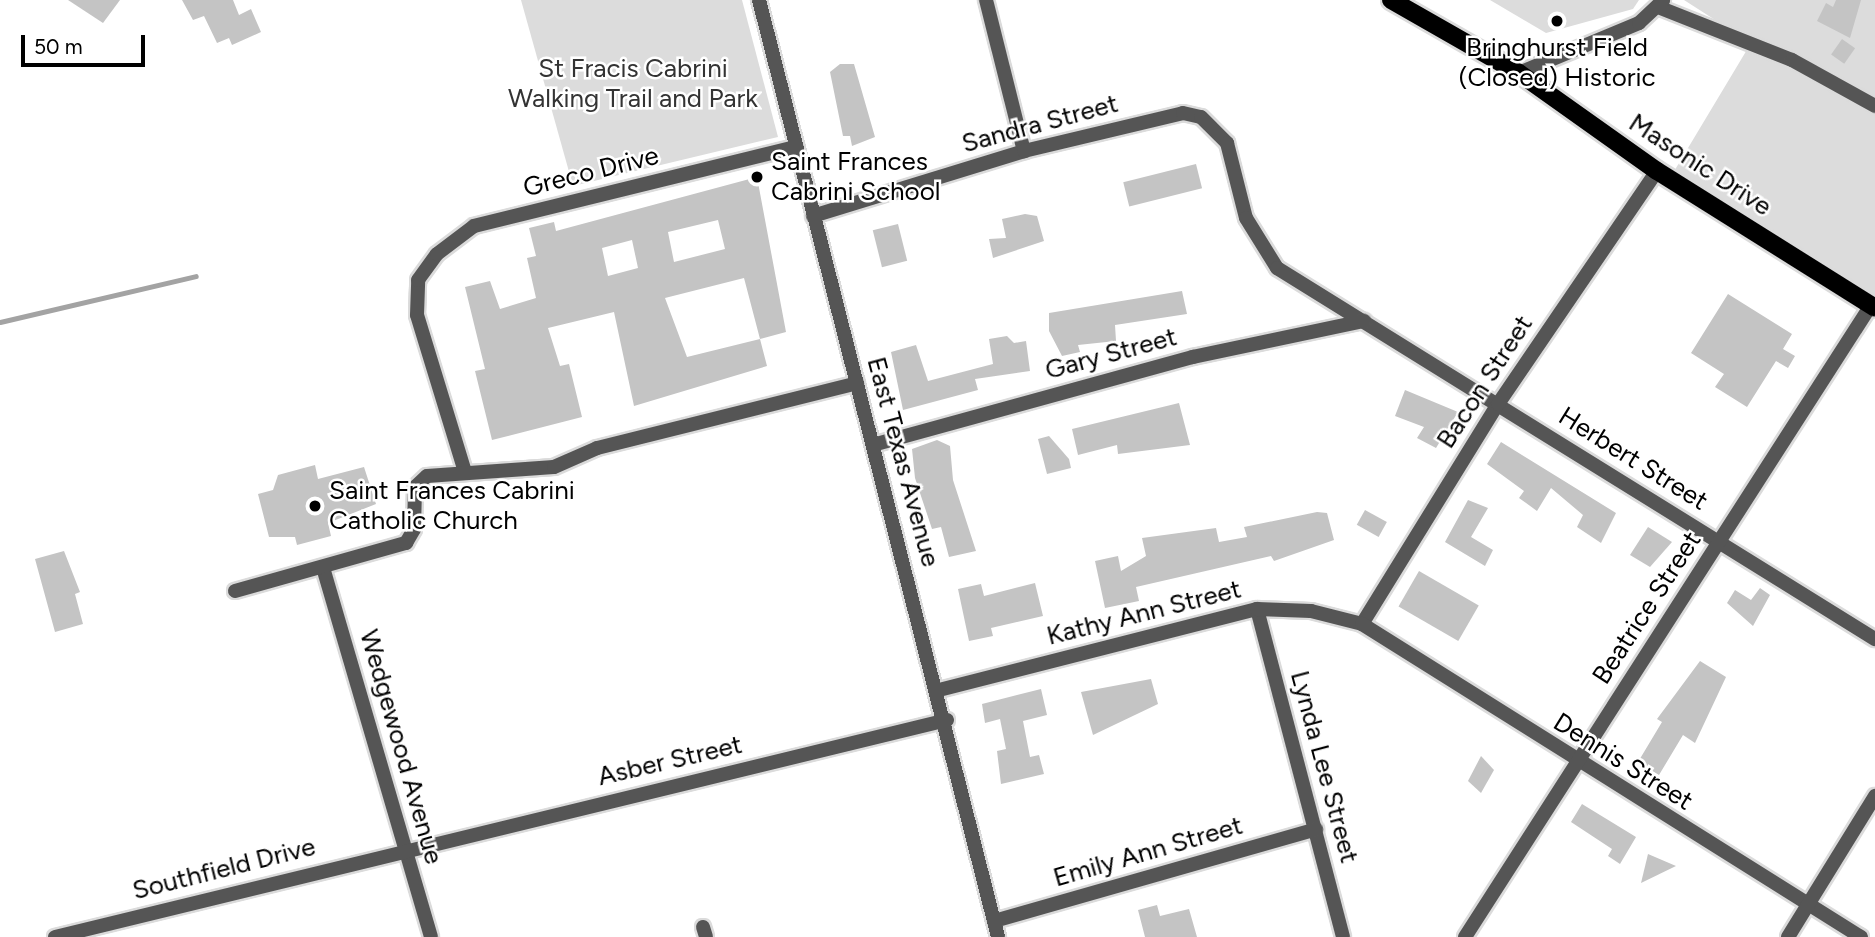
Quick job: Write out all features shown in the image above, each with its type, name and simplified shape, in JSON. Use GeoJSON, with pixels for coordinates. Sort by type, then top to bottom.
{"type":"FeatureCollection","features":[{"type":"Feature","properties":{"kind":"main road","name":"Masonic Drive"},"geometry":{"type":"LineString","coordinates":[[1391,0],[1519,73],[1657,171],[1873,306]]}},
{"type":"Feature","properties":{"kind":"street","name":"East Texas Avenue"},"geometry":{"type":"LineString","coordinates":[[759,0],[813,216],[947,720],[998,937]]}},
{"type":"Feature","properties":{"kind":"street"},"geometry":{"type":"LineString","coordinates":[[986,0],[1024,151]]}},
{"type":"Feature","properties":{"kind":"street"},"geometry":{"type":"LineString","coordinates":[[1519,73],[1639,23],[1661,4],[1792,60],[1875,106]]}},
{"type":"Feature","properties":{"kind":"street","name":"Sandra Street"},"geometry":{"type":"LineString","coordinates":[[813,216],[1024,151],[1183,113],[1201,117]]}},
{"type":"Feature","properties":{"kind":"street","name":"Herbert Street"},"geometry":{"type":"LineString","coordinates":[[1201,117],[1227,143],[1257,244],[1277,268],[1875,639]]}},
{"type":"Feature","properties":{"kind":"street","name":"Greco Drive"},"geometry":{"type":"LineString","coordinates":[[465,472],[417,314],[418,280],[438,254],[474,226],[796,147]]}},
{"type":"Feature","properties":{"kind":"street","name":"Bacon Street"},"geometry":{"type":"LineString","coordinates":[[1362,624],[1498,404],[1657,171]]}},
{"type":"Feature","properties":{"kind":"street","name":"Beatrice Street"},"geometry":{"type":"LineString","coordinates":[[1465,937],[1718,541],[1873,306]]}},
{"type":"Feature","properties":{"kind":"street","name":"Gary Street"},"geometry":{"type":"LineString","coordinates":[[873,445],[1193,357],[1364,320]]}},
{"type":"Feature","properties":{"kind":"street"},"geometry":{"type":"LineString","coordinates":[[235,592],[324,571],[406,543],[414,529],[415,487],[428,476],[554,467],[597,448],[857,383]]}},
{"type":"Feature","properties":{"kind":"street","name":"Wedgewood Avenue"},"geometry":{"type":"LineString","coordinates":[[324,571],[430,937]]}},
{"type":"Feature","properties":{"kind":"street","name":"Kathy Ann Street"},"geometry":{"type":"LineString","coordinates":[[939,690],[1257,609],[1311,611],[1362,624]]}},
{"type":"Feature","properties":{"kind":"street","name":"Lynda Lee Street"},"geometry":{"type":"LineString","coordinates":[[1257,609],[1343,937]]}},
{"type":"Feature","properties":{"kind":"street","name":"Dennis Street"},"geometry":{"type":"LineString","coordinates":[[1362,624],[1576,764],[1861,937]]}},
{"type":"Feature","properties":{"kind":"street","name":"Asber Street"},"geometry":{"type":"LineString","coordinates":[[405,849],[947,720]]}},
{"type":"Feature","properties":{"kind":"street"},"geometry":{"type":"LineString","coordinates":[[1788,937],[1875,796]]}},
{"type":"Feature","properties":{"kind":"street","name":"Emily Ann Street"},"geometry":{"type":"LineString","coordinates":[[994,921],[1316,830]]}},
{"type":"Feature","properties":{"kind":"street","name":"Southfield Drive"},"geometry":{"type":"LineString","coordinates":[[55,937],[405,849]]}},
{"type":"Feature","properties":{"kind":"green space","name":"St Fracis Cabrini Walking Trail and Park"},"geometry":{"type":"Polygon","coordinates":[[[521,0],[742,0],[778,137],[573,186],[521,0]]]}},
{"type":"Feature","properties":{"kind":"green space","name":"Bringhurst Field (Closed) Historic"},"geometry":{"type":"Polygon","coordinates":[[[1490,0],[1639,0],[1633,9],[1546,33],[1490,0]]]}},
{"type":"Feature","properties":{"kind":"green space"},"geometry":{"type":"Polygon","coordinates":[[[1684,0],[1875,0],[1875,301],[1670,178],[1751,43],[1684,0]]]}},
{"type":"Feature","properties":{"kind":"building"},"geometry":{"type":"Polygon","coordinates":[[[68,0],[120,0],[103,23],[68,0]]]}},
{"type":"Feature","properties":{"kind":"building"},"geometry":{"type":"Polygon","coordinates":[[[182,0],[233,0],[239,15],[251,9],[261,32],[232,45],[229,38],[217,43],[204,16],[193,20],[182,0]]]}},
{"type":"Feature","properties":{"kind":"building"},"geometry":{"type":"Polygon","coordinates":[[[1836,0],[1861,0],[1850,38],[1817,21],[1826,3],[1833,7],[1836,0]]]}},
{"type":"Feature","properties":{"kind":"building"},"geometry":{"type":"Polygon","coordinates":[[[1842,39],[1855,48],[1844,64],[1831,55],[1842,39]]]}},
{"type":"Feature","properties":{"kind":"building"},"geometry":{"type":"Polygon","coordinates":[[[840,64],[854,64],[875,137],[852,146],[850,136],[843,136],[830,72],[840,64]]]}},
{"type":"Feature","properties":{"kind":"building"},"geometry":{"type":"Polygon","coordinates":[[[1196,164],[1202,188],[1129,206],[1123,182],[1196,164]]]}},
{"type":"Feature","properties":{"kind":"building"},"geometry":{"type":"Polygon","coordinates":[[[757,177],[786,332],[760,339],[767,366],[634,406],[614,312],[548,328],[560,366],[569,364],[582,417],[492,440],[475,371],[485,369],[465,287],[490,281],[500,309],[536,298],[527,258],[536,256],[529,228],[554,222],[556,231],[757,177]],[[718,220],[668,232],[674,262],[725,249],[718,220]],[[632,240],[602,248],[608,276],[638,268],[632,240]],[[744,278],[665,298],[687,357],[760,339],[744,278]]]}},
{"type":"Feature","properties":{"kind":"building"},"geometry":{"type":"Polygon","coordinates":[[[1025,214],[1037,216],[1044,241],[993,258],[989,239],[1006,238],[1002,219],[1025,214]]]}},
{"type":"Feature","properties":{"kind":"building"},"geometry":{"type":"Polygon","coordinates":[[[898,224],[907,261],[882,267],[873,230],[898,224]]]}},
{"type":"Feature","properties":{"kind":"building"},"geometry":{"type":"Polygon","coordinates":[[[1182,291],[1187,314],[1115,325],[1116,341],[1078,345],[1080,352],[1062,356],[1049,331],[1049,313],[1182,291]]]}},
{"type":"Feature","properties":{"kind":"building"},"geometry":{"type":"Polygon","coordinates":[[[1728,294],[1792,334],[1783,349],[1795,356],[1788,368],[1776,361],[1747,407],[1715,387],[1724,374],[1691,353],[1728,294]]]}},
{"type":"Feature","properties":{"kind":"building"},"geometry":{"type":"Polygon","coordinates":[[[1007,336],[1014,343],[1026,341],[1030,371],[975,379],[978,390],[903,410],[891,352],[916,345],[928,381],[993,364],[989,339],[1007,336]]]}},
{"type":"Feature","properties":{"kind":"building"},"geometry":{"type":"Polygon","coordinates":[[[1405,390],[1458,412],[1436,448],[1417,438],[1424,427],[1395,416],[1405,390]]]}},
{"type":"Feature","properties":{"kind":"building"},"geometry":{"type":"Polygon","coordinates":[[[1179,403],[1190,445],[1118,454],[1117,445],[1078,455],[1072,429],[1179,403]]]}},
{"type":"Feature","properties":{"kind":"building"},"geometry":{"type":"Polygon","coordinates":[[[1049,436],[1069,459],[1071,468],[1047,474],[1038,439],[1049,436]]]}},
{"type":"Feature","properties":{"kind":"building"},"geometry":{"type":"Polygon","coordinates":[[[937,440],[950,446],[953,480],[976,551],[949,557],[941,527],[932,529],[915,478],[912,449],[937,440]]]}},
{"type":"Feature","properties":{"kind":"building"},"geometry":{"type":"Polygon","coordinates":[[[1501,442],[1616,513],[1601,543],[1577,527],[1583,515],[1551,488],[1537,511],[1519,498],[1524,491],[1487,464],[1501,442]]]}},
{"type":"Feature","properties":{"kind":"building","name":"Saint Frances Cabrini Catholic Church"},"geometry":{"type":"Polygon","coordinates":[[[315,465],[318,479],[364,467],[376,504],[328,523],[331,536],[297,545],[295,537],[269,537],[258,494],[273,490],[278,475],[315,465]]]}},
{"type":"Feature","properties":{"kind":"building"},"geometry":{"type":"Polygon","coordinates":[[[1468,500],[1488,508],[1471,537],[1493,550],[1485,566],[1445,542],[1468,500]]]}},
{"type":"Feature","properties":{"kind":"building"},"geometry":{"type":"Polygon","coordinates":[[[1365,510],[1387,522],[1379,537],[1357,525],[1365,510]]]}},
{"type":"Feature","properties":{"kind":"building"},"geometry":{"type":"Polygon","coordinates":[[[1317,512],[1327,513],[1334,540],[1274,561],[1271,556],[1136,587],[1139,601],[1105,608],[1095,561],[1118,556],[1121,571],[1146,556],[1142,538],[1216,528],[1219,542],[1247,537],[1244,527],[1317,512]]]}},
{"type":"Feature","properties":{"kind":"building"},"geometry":{"type":"Polygon","coordinates":[[[1648,527],[1672,542],[1650,567],[1630,555],[1648,527]]]}},
{"type":"Feature","properties":{"kind":"building"},"geometry":{"type":"Polygon","coordinates":[[[64,551],[80,592],[75,594],[83,624],[55,632],[35,559],[64,551]]]}},
{"type":"Feature","properties":{"kind":"building"},"geometry":{"type":"Polygon","coordinates":[[[1419,571],[1479,606],[1458,641],[1398,607],[1419,571]]]}},
{"type":"Feature","properties":{"kind":"building"},"geometry":{"type":"Polygon","coordinates":[[[1035,583],[1043,616],[991,628],[993,636],[969,641],[958,589],[981,584],[984,596],[1035,583]]]}},
{"type":"Feature","properties":{"kind":"building"},"geometry":{"type":"Polygon","coordinates":[[[1760,588],[1770,595],[1753,626],[1727,603],[1735,590],[1751,600],[1760,588]]]}},
{"type":"Feature","properties":{"kind":"building"},"geometry":{"type":"Polygon","coordinates":[[[1700,661],[1726,677],[1695,743],[1683,735],[1659,775],[1638,762],[1662,722],[1657,719],[1700,661]]]}},
{"type":"Feature","properties":{"kind":"building"},"geometry":{"type":"Polygon","coordinates":[[[1151,679],[1158,704],[1093,735],[1081,692],[1151,679]]]}},
{"type":"Feature","properties":{"kind":"building"},"geometry":{"type":"Polygon","coordinates":[[[1041,689],[1047,715],[1023,721],[1030,757],[1039,755],[1044,774],[1001,784],[997,751],[1006,749],[1000,719],[985,723],[982,704],[1041,689]]]}},
{"type":"Feature","properties":{"kind":"building"},"geometry":{"type":"Polygon","coordinates":[[[1481,756],[1494,770],[1481,793],[1468,781],[1481,756]]]}},
{"type":"Feature","properties":{"kind":"building"},"geometry":{"type":"Polygon","coordinates":[[[1582,804],[1636,837],[1620,864],[1608,856],[1612,849],[1571,822],[1582,804]]]}},
{"type":"Feature","properties":{"kind":"building"},"geometry":{"type":"Polygon","coordinates":[[[1648,854],[1676,866],[1641,883],[1648,854]]]}},
{"type":"Feature","properties":{"kind":"building"},"geometry":{"type":"Polygon","coordinates":[[[1157,905],[1160,916],[1189,909],[1197,937],[1145,937],[1138,910],[1157,905]]]}},
{"type":"Feature","properties":{"kind":"waterway"},"geometry":{"type":"LineString","coordinates":[[0,322],[196,276]]}},
{"type":"Feature","properties":{"kind":"place","name":"Bringhurst Field (Closed) Historic"},"geometry":{"type":"Point","coordinates":[1557,21]}},
{"type":"Feature","properties":{"kind":"place","name":"Saint Frances Cabrini School"},"geometry":{"type":"Point","coordinates":[757,177]}},
{"type":"Feature","properties":{"kind":"place","name":"Saint Frances Cabrini Catholic Church"},"geometry":{"type":"Point","coordinates":[315,506]}}]}
